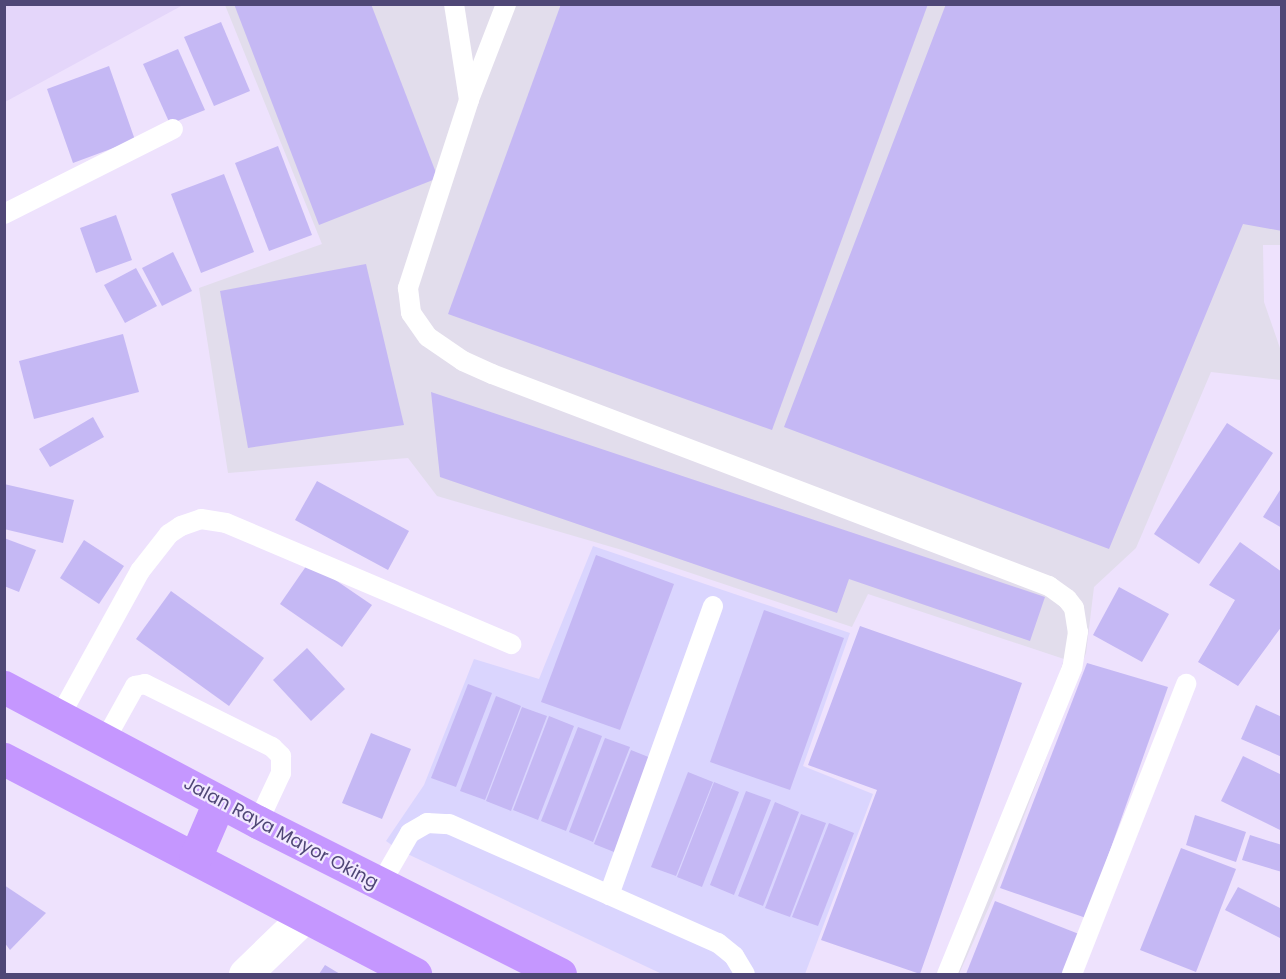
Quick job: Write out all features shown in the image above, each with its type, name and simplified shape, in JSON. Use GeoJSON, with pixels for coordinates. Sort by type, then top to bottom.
{"type":"FeatureCollection","features":[{"type":"Feature","properties":{"kind":"main road","name":"Jalan Raya Mayor Oking"},"geometry":{"type":"LineString","coordinates":[[4,687],[219,802],[560,975]]}},
{"type":"Feature","properties":{"kind":"main road"},"geometry":{"type":"LineString","coordinates":[[4,759],[415,975]]}},
{"type":"Feature","properties":{"kind":"main road"},"geometry":{"type":"LineString","coordinates":[[195,858],[219,802]]}},
{"type":"Feature","properties":{"kind":"street"},"geometry":{"type":"LineString","coordinates":[[245,975],[305,916]]}},
{"type":"Feature","properties":{"kind":"lane"},"geometry":{"type":"LineString","coordinates":[[454,4],[469,100]]}},
{"type":"Feature","properties":{"kind":"lane"},"geometry":{"type":"LineString","coordinates":[[506,4],[469,100],[408,288],[411,313],[428,337],[464,361],[492,374],[1049,586],[1067,599],[1074,608],[1078,632],[1072,668],[947,975]]}},
{"type":"Feature","properties":{"kind":"lane"},"geometry":{"type":"LineString","coordinates":[[4,214],[173,129]]}},
{"type":"Feature","properties":{"kind":"lane"},"geometry":{"type":"LineString","coordinates":[[60,716],[140,571],[169,534],[181,526],[201,519],[226,523],[511,644]]}},
{"type":"Feature","properties":{"kind":"lane"},"geometry":{"type":"LineString","coordinates":[[609,895],[713,606]]}},
{"type":"Feature","properties":{"kind":"lane"},"geometry":{"type":"LineString","coordinates":[[105,740],[135,686],[145,684],[272,747],[281,756],[281,773],[258,822]]}},
{"type":"Feature","properties":{"kind":"lane"},"geometry":{"type":"LineString","coordinates":[[1072,975],[1186,684]]}},
{"type":"Feature","properties":{"kind":"lane"},"geometry":{"type":"LineString","coordinates":[[380,885],[410,833],[418,827],[437,823],[449,824],[718,943],[734,956],[745,975]]}},
{"type":"Feature","properties":{"kind":"shaded area"},"geometry":{"type":"Polygon","coordinates":[[[5,4],[183,4],[183,5],[5,102],[5,4]]]}},
{"type":"Feature","properties":{"kind":"shaded area"},"geometry":{"type":"Polygon","coordinates":[[[225,5],[1281,5],[1281,245],[1263,245],[1264,302],[1281,351],[1281,380],[1211,372],[1136,548],[1094,587],[1086,653],[993,898],[959,974],[943,974],[1047,712],[1064,659],[868,594],[852,627],[622,550],[437,496],[408,458],[228,473],[199,288],[322,244],[225,5]]]}},
{"type":"Feature","properties":{"kind":"shaded area"},"geometry":{"type":"Polygon","coordinates":[[[593,546],[850,633],[803,766],[873,794],[805,974],[662,974],[399,850],[386,841],[424,785],[474,659],[539,679],[593,546]]]}},
{"type":"Feature","properties":{"kind":"building"},"geometry":{"type":"Polygon","coordinates":[[[234,4],[371,4],[438,178],[319,225],[234,4]]]}},
{"type":"Feature","properties":{"kind":"building"},"geometry":{"type":"Polygon","coordinates":[[[561,4],[928,4],[772,430],[448,314],[561,4]]]}},
{"type":"Feature","properties":{"kind":"building"},"geometry":{"type":"Polygon","coordinates":[[[946,4],[1282,4],[1282,231],[1243,224],[1109,549],[784,427],[946,4]]]}},
{"type":"Feature","properties":{"kind":"building"},"geometry":{"type":"Polygon","coordinates":[[[221,22],[250,91],[214,106],[184,37],[221,22]]]}},
{"type":"Feature","properties":{"kind":"building"},"geometry":{"type":"Polygon","coordinates":[[[178,49],[205,110],[170,124],[143,64],[178,49]]]}},
{"type":"Feature","properties":{"kind":"building"},"geometry":{"type":"Polygon","coordinates":[[[109,66],[135,140],[73,163],[47,89],[109,66]]]}},
{"type":"Feature","properties":{"kind":"building"},"geometry":{"type":"Polygon","coordinates":[[[278,146],[312,235],[269,251],[235,163],[278,146]]]}},
{"type":"Feature","properties":{"kind":"building"},"geometry":{"type":"Polygon","coordinates":[[[224,174],[254,252],[201,273],[171,194],[224,174]]]}},
{"type":"Feature","properties":{"kind":"building"},"geometry":{"type":"Polygon","coordinates":[[[116,215],[132,260],[96,273],[80,228],[116,215]]]}},
{"type":"Feature","properties":{"kind":"building"},"geometry":{"type":"Polygon","coordinates":[[[173,252],[192,291],[162,306],[142,268],[173,252]]]}},
{"type":"Feature","properties":{"kind":"building"},"geometry":{"type":"Polygon","coordinates":[[[366,264],[404,425],[248,448],[220,291],[366,264]]]}},
{"type":"Feature","properties":{"kind":"building"},"geometry":{"type":"Polygon","coordinates":[[[136,268],[157,306],[125,323],[104,285],[136,268]]]}},
{"type":"Feature","properties":{"kind":"building"},"geometry":{"type":"Polygon","coordinates":[[[123,334],[139,392],[34,419],[19,361],[123,334]]]}},
{"type":"Feature","properties":{"kind":"building"},"geometry":{"type":"Polygon","coordinates":[[[431,392],[1045,597],[1030,641],[849,579],[837,613],[440,477],[431,392]]]}},
{"type":"Feature","properties":{"kind":"building"},"geometry":{"type":"Polygon","coordinates":[[[93,417],[104,437],[50,467],[39,449],[93,417]]]}},
{"type":"Feature","properties":{"kind":"building"},"geometry":{"type":"Polygon","coordinates":[[[1227,423],[1273,453],[1199,564],[1154,534],[1227,423]]]}},
{"type":"Feature","properties":{"kind":"building"},"geometry":{"type":"Polygon","coordinates":[[[317,481],[409,531],[388,570],[295,520],[317,481]]]}},
{"type":"Feature","properties":{"kind":"building"},"geometry":{"type":"Polygon","coordinates":[[[4,484],[74,500],[63,543],[4,529],[4,484]]]}},
{"type":"Feature","properties":{"kind":"building"},"geometry":{"type":"Polygon","coordinates":[[[1282,487],[1282,528],[1263,517],[1282,487]]]}},
{"type":"Feature","properties":{"kind":"building"},"geometry":{"type":"Polygon","coordinates":[[[4,538],[36,550],[19,592],[4,586],[4,538]]]}},
{"type":"Feature","properties":{"kind":"building"},"geometry":{"type":"Polygon","coordinates":[[[84,540],[124,566],[99,604],[60,578],[84,540]]]}},
{"type":"Feature","properties":{"kind":"building"},"geometry":{"type":"Polygon","coordinates":[[[1240,542],[1282,572],[1282,626],[1238,686],[1198,662],[1235,600],[1209,585],[1240,542]]]}},
{"type":"Feature","properties":{"kind":"building"},"geometry":{"type":"Polygon","coordinates":[[[596,555],[674,584],[620,730],[541,702],[596,555]]]}},
{"type":"Feature","properties":{"kind":"building"},"geometry":{"type":"Polygon","coordinates":[[[309,562],[372,605],[342,647],[280,604],[309,562]]]}},
{"type":"Feature","properties":{"kind":"building"},"geometry":{"type":"Polygon","coordinates":[[[1119,587],[1169,614],[1142,662],[1093,635],[1119,587]]]}},
{"type":"Feature","properties":{"kind":"building"},"geometry":{"type":"Polygon","coordinates":[[[171,591],[264,658],[229,706],[136,639],[171,591]]]}},
{"type":"Feature","properties":{"kind":"building"},"geometry":{"type":"Polygon","coordinates":[[[764,610],[844,638],[790,790],[710,762],[764,610]]]}},
{"type":"Feature","properties":{"kind":"building"},"geometry":{"type":"Polygon","coordinates":[[[860,626],[1022,683],[920,974],[821,940],[877,790],[808,765],[860,626]]]}},
{"type":"Feature","properties":{"kind":"building"},"geometry":{"type":"Polygon","coordinates":[[[307,648],[345,689],[311,721],[273,680],[307,648]]]}},
{"type":"Feature","properties":{"kind":"building"},"geometry":{"type":"Polygon","coordinates":[[[1087,663],[1168,687],[1086,918],[1000,888],[1087,663]]]}},
{"type":"Feature","properties":{"kind":"building"},"geometry":{"type":"Polygon","coordinates":[[[468,684],[492,693],[456,787],[431,778],[468,684]]]}},
{"type":"Feature","properties":{"kind":"building"},"geometry":{"type":"Polygon","coordinates":[[[496,696],[521,706],[485,800],[460,791],[496,696]]]}},
{"type":"Feature","properties":{"kind":"building"},"geometry":{"type":"Polygon","coordinates":[[[1256,705],[1282,717],[1282,757],[1241,739],[1256,705]]]}},
{"type":"Feature","properties":{"kind":"building"},"geometry":{"type":"Polygon","coordinates":[[[522,707],[547,716],[511,811],[486,801],[522,707]]]}},
{"type":"Feature","properties":{"kind":"building"},"geometry":{"type":"Polygon","coordinates":[[[549,716],[574,726],[538,820],[513,810],[549,716]]]}},
{"type":"Feature","properties":{"kind":"building"},"geometry":{"type":"Polygon","coordinates":[[[578,727],[602,736],[566,831],[541,821],[578,727]]]}},
{"type":"Feature","properties":{"kind":"building"},"geometry":{"type":"Polygon","coordinates":[[[371,733],[411,749],[382,819],[342,803],[371,733]]]}},
{"type":"Feature","properties":{"kind":"building"},"geometry":{"type":"Polygon","coordinates":[[[605,738],[630,747],[593,842],[569,832],[605,738]]]}},
{"type":"Feature","properties":{"kind":"building"},"geometry":{"type":"Polygon","coordinates":[[[631,750],[656,760],[619,854],[594,844],[631,750]]]}},
{"type":"Feature","properties":{"kind":"building"},"geometry":{"type":"Polygon","coordinates":[[[1243,756],[1282,775],[1282,831],[1221,801],[1243,756]]]}},
{"type":"Feature","properties":{"kind":"building"},"geometry":{"type":"Polygon","coordinates":[[[688,772],[713,782],[676,876],[651,867],[688,772]]]}},
{"type":"Feature","properties":{"kind":"building"},"geometry":{"type":"Polygon","coordinates":[[[714,782],[739,792],[702,887],[677,877],[714,782]]]}},
{"type":"Feature","properties":{"kind":"building"},"geometry":{"type":"Polygon","coordinates":[[[746,791],[771,800],[734,895],[710,885],[746,791]]]}},
{"type":"Feature","properties":{"kind":"building"},"geometry":{"type":"Polygon","coordinates":[[[775,802],[799,812],[763,906],[738,896],[775,802]]]}},
{"type":"Feature","properties":{"kind":"building"},"geometry":{"type":"Polygon","coordinates":[[[801,814],[826,823],[790,917],[765,908],[801,814]]]}},
{"type":"Feature","properties":{"kind":"building"},"geometry":{"type":"Polygon","coordinates":[[[1195,815],[1246,832],[1236,862],[1186,845],[1195,815]]]}},
{"type":"Feature","properties":{"kind":"building"},"geometry":{"type":"Polygon","coordinates":[[[829,823],[854,833],[818,926],[792,917],[829,823]]]}},
{"type":"Feature","properties":{"kind":"building"},"geometry":{"type":"Polygon","coordinates":[[[1250,835],[1282,845],[1282,872],[1242,860],[1250,835]]]}},
{"type":"Feature","properties":{"kind":"building"},"geometry":{"type":"Polygon","coordinates":[[[1181,848],[1236,869],[1196,972],[1140,950],[1181,848]]]}},
{"type":"Feature","properties":{"kind":"building"},"geometry":{"type":"Polygon","coordinates":[[[4,885],[46,913],[10,950],[4,942],[4,885]]]}},
{"type":"Feature","properties":{"kind":"building"},"geometry":{"type":"Polygon","coordinates":[[[1238,887],[1282,909],[1282,939],[1225,910],[1238,887]]]}},
{"type":"Feature","properties":{"kind":"building"},"geometry":{"type":"Polygon","coordinates":[[[995,901],[1084,936],[1068,974],[966,974],[995,901]]]}},
{"type":"Feature","properties":{"kind":"building"},"geometry":{"type":"Polygon","coordinates":[[[325,965],[340,974],[319,974],[325,965]]]}}]}
